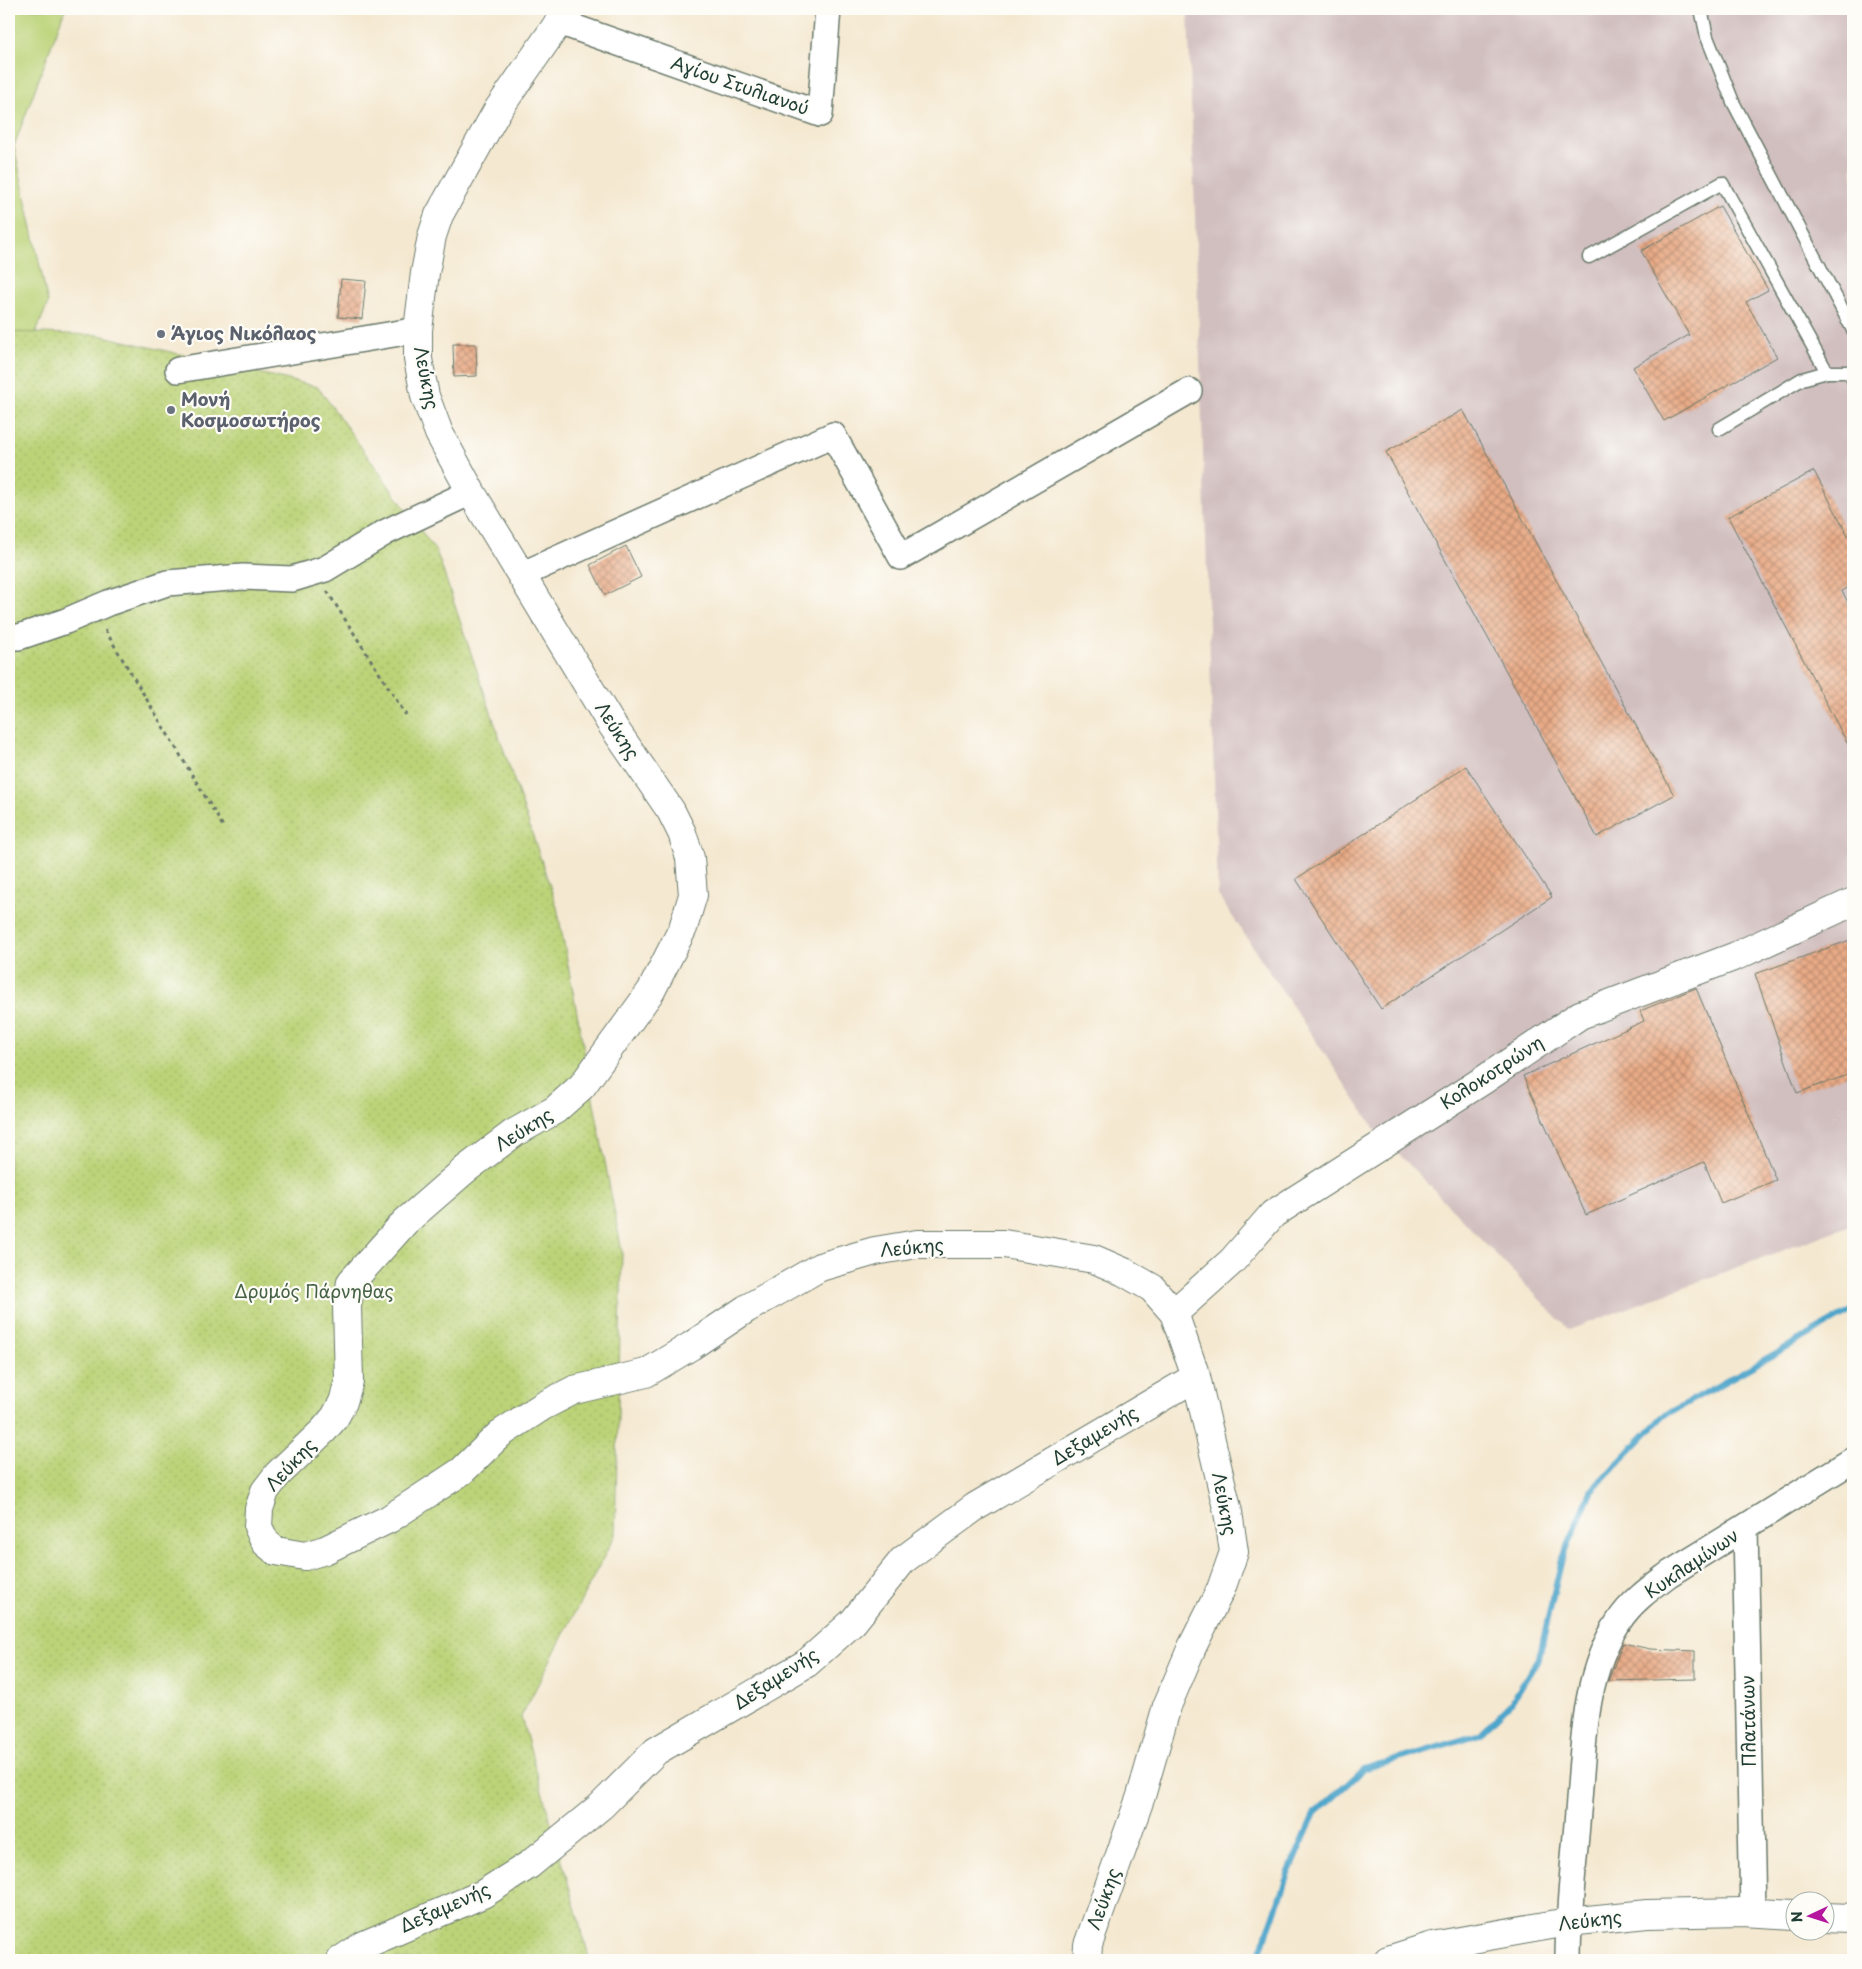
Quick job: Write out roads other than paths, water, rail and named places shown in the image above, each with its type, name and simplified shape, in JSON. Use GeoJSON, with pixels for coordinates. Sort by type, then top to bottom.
{"type":"FeatureCollection","features":[{"type":"Feature","properties":{"kind":"street","name":"Αγίου Στυλιανού"},"geometry":{"type":"LineString","coordinates":[[564,15],[820,114],[828,9]]}},
{"type":"Feature","properties":{"kind":"street","name":"Λεύκης"},"geometry":{"type":"LineString","coordinates":[[564,15],[497,110],[439,215],[427,264],[418,330],[418,359],[425,396],[439,433],[471,492],[556,629],[610,722],[675,818],[682,832],[690,858],[693,895],[683,928],[651,991],[571,1099],[514,1133],[466,1169],[405,1222],[351,1282],[347,1306],[349,1381],[343,1402],[335,1417],[324,1430],[278,1474],[265,1491],[259,1509],[258,1527],[266,1543],[276,1551],[286,1555],[304,1556],[325,1550],[389,1519],[462,1472],[500,1434],[543,1406],[574,1390],[646,1373],[746,1309],[820,1268],[875,1251],[917,1244],[1004,1244],[1094,1259],[1124,1272],[1152,1288],[1174,1313],[1196,1377],[1228,1512],[1234,1552],[1221,1589],[1188,1654],[1167,1706],[1141,1796],[1088,1945],[1087,1960]]}},
{"type":"Feature","properties":{"kind":"street"},"geometry":{"type":"LineString","coordinates":[[178,370],[418,330]]}},
{"type":"Feature","properties":{"kind":"street"},"geometry":{"type":"LineString","coordinates":[[521,575],[833,435],[902,557],[1189,391]]}},
{"type":"Feature","properties":{"kind":"street"},"geometry":{"type":"LineString","coordinates":[[9,637],[19,637],[167,583],[243,577],[292,579],[325,569],[386,532],[471,492]]}},
{"type":"Feature","properties":{"kind":"street","name":"Κολοκοτρώνη"},"geometry":{"type":"LineString","coordinates":[[1174,1313],[1232,1261],[1273,1214],[1482,1081],[1580,1015],[1736,956],[1853,902]]}},
{"type":"Feature","properties":{"kind":"street","name":"Δεξαμενής"},"geometry":{"type":"LineString","coordinates":[[341,1960],[364,1945],[483,1894],[529,1864],[601,1806],[656,1751],[807,1663],[853,1622],[903,1560],[975,1507],[1196,1377]]}},
{"type":"Feature","properties":{"kind":"street","name":"Κυκλαμίνων"},"geometry":{"type":"LineString","coordinates":[[1568,1960],[1568,1922],[1588,1701],[1600,1658],[1619,1620],[1645,1592],[1669,1574],[1853,1460]]}},
{"type":"Feature","properties":{"kind":"street","name":"Πλατάνων"},"geometry":{"type":"LineString","coordinates":[[1745,1528],[1753,1913]]}},
{"type":"Feature","properties":{"kind":"street","name":"Λεύκης"},"geometry":{"type":"LineString","coordinates":[[1388,1960],[1432,1946],[1568,1922],[1647,1914],[1784,1915]]}},
{"type":"Feature","properties":{"kind":"street"},"geometry":{"type":"LineString","coordinates":[[1834,1917],[1853,1918]]}},
{"type":"Feature","properties":{"kind":"lane"},"geometry":{"type":"LineString","coordinates":[[1701,9],[1707,38],[1733,102],[1853,330]]}},
{"type":"Feature","properties":{"kind":"lane"},"geometry":{"type":"LineString","coordinates":[[1588,258],[1722,183],[1826,372]]}},
{"type":"Feature","properties":{"kind":"lane"},"geometry":{"type":"LineString","coordinates":[[1719,429],[1802,379],[1826,372],[1848,372],[1853,380]]}},
{"type":"Feature","properties":{"kind":"waterway"},"geometry":{"type":"LineString","coordinates":[[1258,1960],[1288,1874],[1315,1813],[1363,1770],[1480,1734],[1511,1703],[1539,1658],[1561,1563],[1591,1491],[1662,1417],[1853,1310]]}},
{"type":"Feature","properties":{"kind":"place","name":"Άγιος Νικόλαος"},"geometry":{"type":"Point","coordinates":[161,334]}},
{"type":"Feature","properties":{"kind":"place","name":"Μονή Κοσμοσωτήρος"},"geometry":{"type":"Point","coordinates":[171,410]}},
{"type":"Feature","properties":{"kind":"park label","name":"Δρυμός Πάρνηθας"},"geometry":{"type":"Point","coordinates":[314,1292]}}]}
